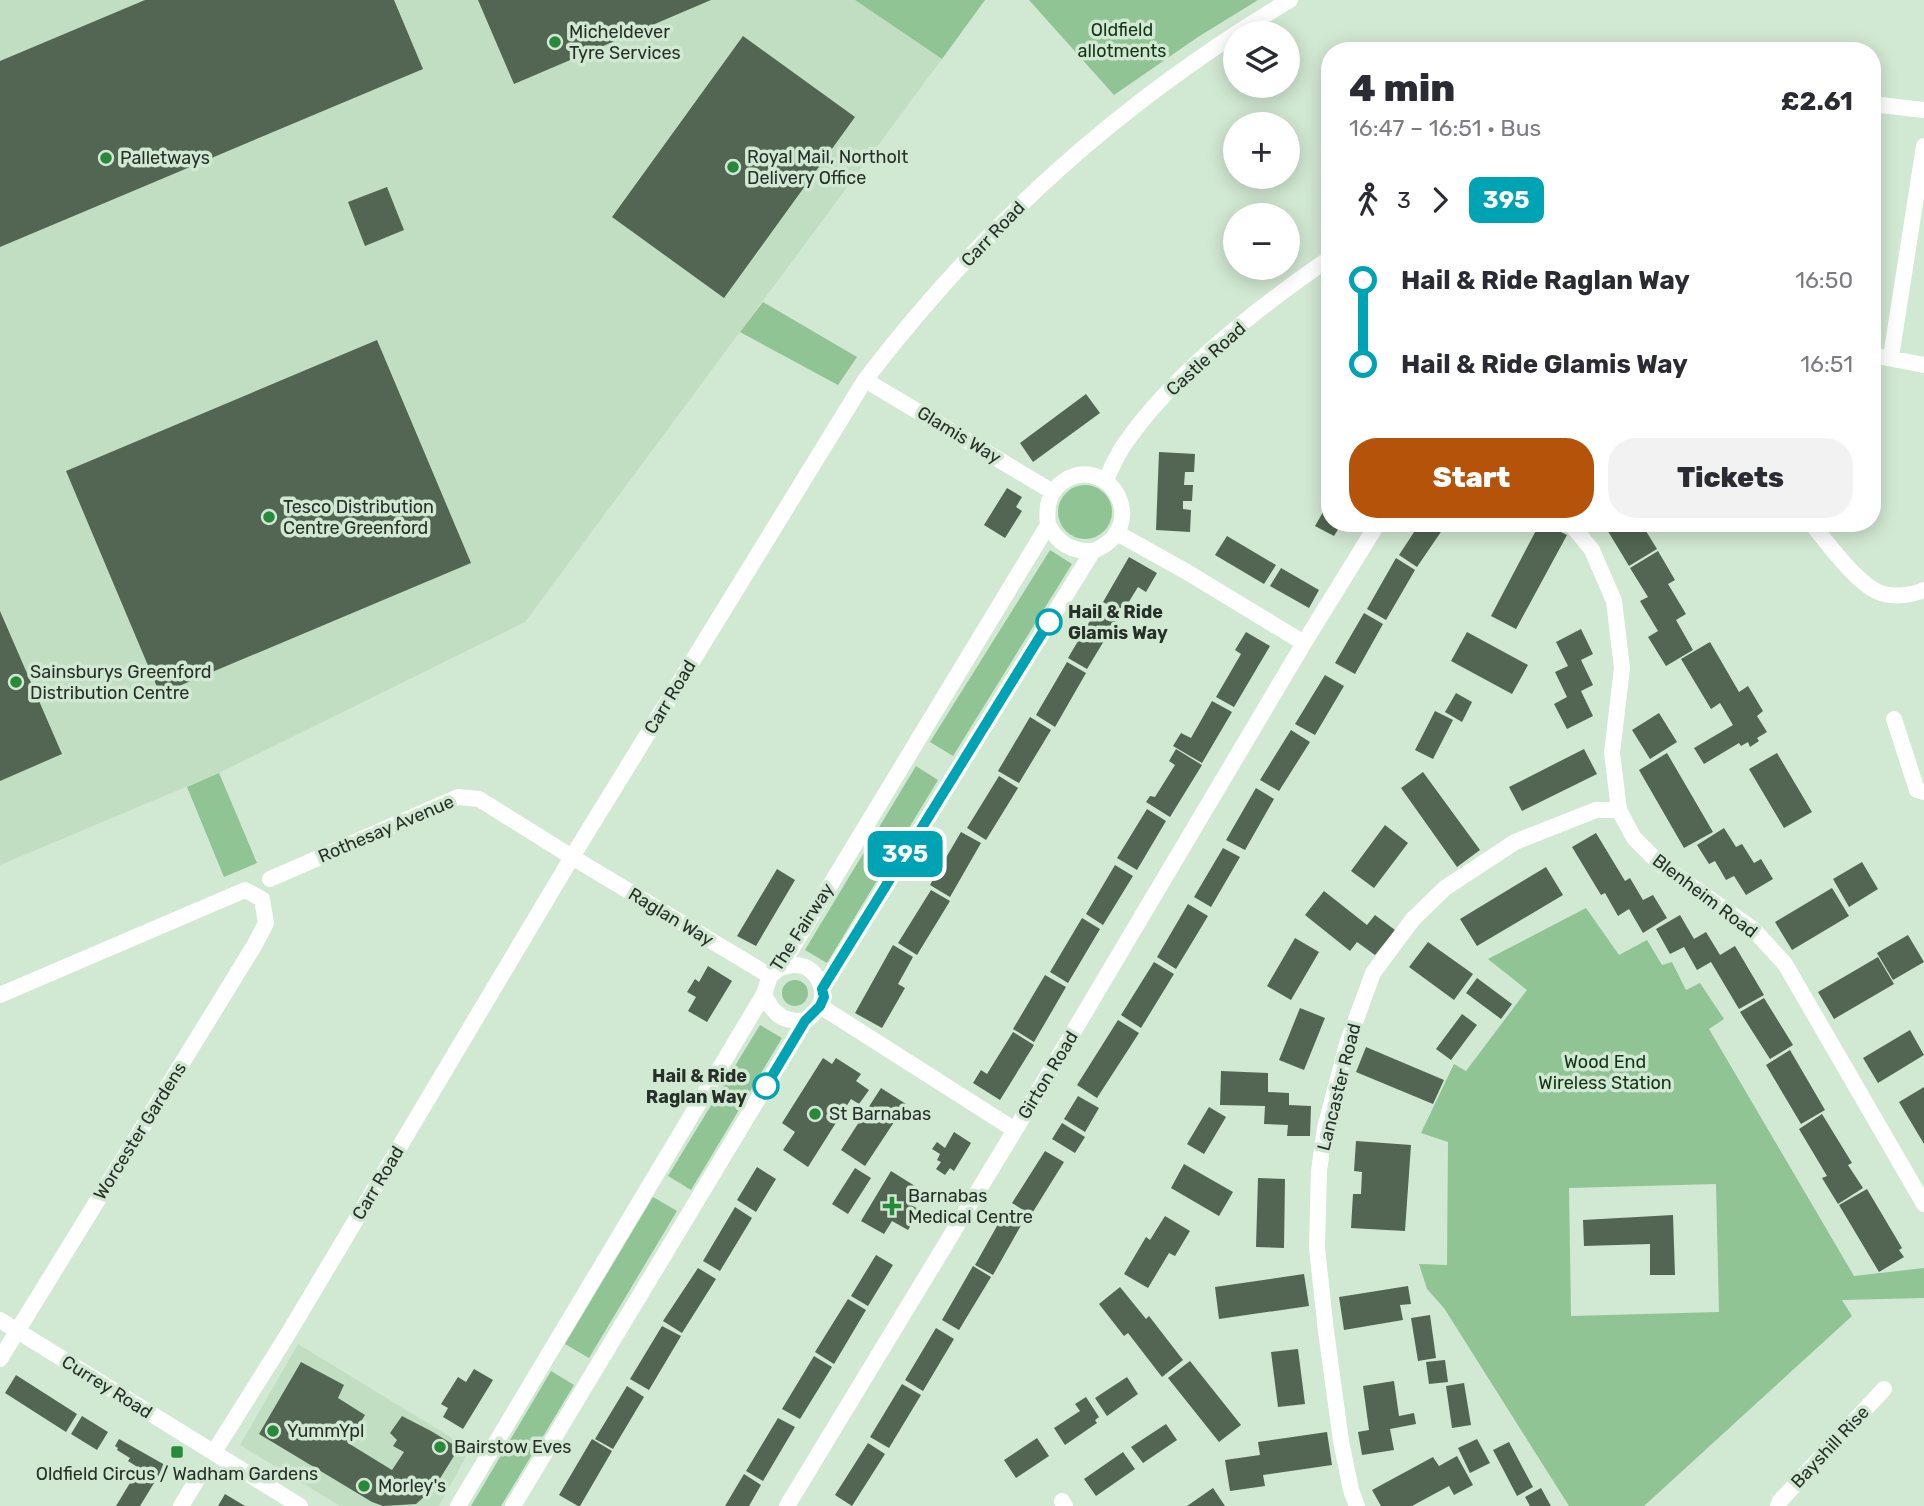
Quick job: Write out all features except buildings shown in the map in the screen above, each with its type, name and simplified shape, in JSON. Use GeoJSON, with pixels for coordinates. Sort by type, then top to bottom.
{"type":"FeatureCollection","features":[{"type":"Feature","properties":{"kind":"street","name":"Carr Road"},"geometry":{"type":"LineString","coordinates":[[214,1452],[288,1334],[572,857],[864,380],[901,332],[946,282],[1060,166],[1121,114],[1191,63],[1290,0]]}},
{"type":"Feature","properties":{"kind":"street"},"geometry":{"type":"LineString","coordinates":[[1881,105],[1924,110]]}},
{"type":"Feature","properties":{"kind":"street"},"geometry":{"type":"LineString","coordinates":[[1891,357],[1924,146]]}},
{"type":"Feature","properties":{"kind":"street","name":"Castle Road"},"geometry":{"type":"LineString","coordinates":[[1105,481],[1124,444],[1154,406],[1192,368],[1242,325],[1321,265]]}},
{"type":"Feature","properties":{"kind":"street"},"geometry":{"type":"LineString","coordinates":[[1881,356],[1924,365]]}},
{"type":"Feature","properties":{"kind":"street","name":"Glamis Way"},"geometry":{"type":"LineString","coordinates":[[864,380],[1053,492]]}},
{"type":"Feature","properties":{"kind":"street"},"geometry":{"type":"LineString","coordinates":[[1048,525],[1066,547],[1093,551],[1104,546],[1117,533],[1122,521],[1123,507],[1118,495],[1105,481],[1094,476],[1080,475],[1069,478],[1053,492]]}},
{"type":"Feature","properties":{"kind":"street","name":"The Fairway"},"geometry":{"type":"LineString","coordinates":[[458,1506],[775,972],[1048,525],[1047,509],[1053,492]]}},
{"type":"Feature","properties":{"kind":"street","name":"Girton Road"},"geometry":{"type":"LineString","coordinates":[[787,1506],[1372,532]]}},
{"type":"Feature","properties":{"kind":"street","name":"Blenheim Road"},"geometry":{"type":"LineString","coordinates":[[1577,532],[1592,550],[1614,601],[1622,668],[1612,753],[1619,810],[1634,838],[1660,864],[1753,929],[1785,964],[1924,1204]]}},
{"type":"Feature","properties":{"kind":"street"},"geometry":{"type":"LineString","coordinates":[[1819,532],[1857,575],[1877,592],[1900,596],[1924,590]]}},
{"type":"Feature","properties":{"kind":"street"},"geometry":{"type":"LineString","coordinates":[[1117,533],[1304,643]]}},
{"type":"Feature","properties":{"kind":"street"},"geometry":{"type":"LineString","coordinates":[[822,989],[1093,551]]}},
{"type":"Feature","properties":{"kind":"street"},"geometry":{"type":"LineString","coordinates":[[1894,719],[1917,790],[1924,792]]}},
{"type":"Feature","properties":{"kind":"street","name":"Rothesay Avenue"},"geometry":{"type":"LineString","coordinates":[[270,879],[458,797],[479,799],[572,857]]}},
{"type":"Feature","properties":{"kind":"street","name":"Lancaster Road"},"geometry":{"type":"LineString","coordinates":[[1357,1506],[1341,1441],[1327,1342],[1317,1248],[1319,1171],[1325,1128],[1347,1044],[1373,973],[1413,919],[1455,882],[1515,842],[1596,810],[1619,810]]}},
{"type":"Feature","properties":{"kind":"street","name":"Raglan Way"},"geometry":{"type":"LineString","coordinates":[[572,857],[775,972]]}},
{"type":"Feature","properties":{"kind":"street","name":"Worcester Gardens"},"geometry":{"type":"LineString","coordinates":[[0,995],[245,890],[262,899],[266,923],[254,946],[0,1359]]}},
{"type":"Feature","properties":{"kind":"street"},"geometry":{"type":"LineString","coordinates":[[513,1506],[805,1021],[820,1006],[824,997],[816,973],[807,967],[790,964],[775,972]]}},
{"type":"Feature","properties":{"kind":"street"},"geometry":{"type":"LineString","coordinates":[[764,994],[777,1016],[790,1021],[805,1021]]}},
{"type":"Feature","properties":{"kind":"street"},"geometry":{"type":"LineString","coordinates":[[820,1006],[1015,1130]]}},
{"type":"Feature","properties":{"kind":"street","name":"Currey Road"},"geometry":{"type":"LineString","coordinates":[[0,1320],[300,1506]]}},
{"type":"Feature","properties":{"kind":"street","name":"Bayshill Rise"},"geometry":{"type":"LineString","coordinates":[[1778,1506],[1884,1389]]}},
{"type":"Feature","properties":{"kind":"street"},"geometry":{"type":"LineString","coordinates":[[181,1506],[200,1475]]}},
{"type":"Feature","properties":{"kind":"shaded area"},"geometry":{"type":"Polygon","coordinates":[[[0,0],[855,0],[942,59],[525,622],[219,773],[0,865],[0,0]]]}},
{"type":"Feature","properties":{"kind":"shaded area"},"geometry":{"type":"Polygon","coordinates":[[[298,1344],[470,1449],[439,1506],[340,1506],[240,1445],[298,1344]]]}},
{"type":"Feature","properties":{"kind":"green space"},"geometry":{"type":"Polygon","coordinates":[[[855,0],[985,0],[942,59],[855,0]]]}},
{"type":"Feature","properties":{"kind":"green space","name":"Oldfield allotments"},"geometry":{"type":"Polygon","coordinates":[[[1029,0],[1258,0],[1198,37],[1114,95],[1029,0]]]}},
{"type":"Feature","properties":{"kind":"green space"},"geometry":{"type":"Polygon","coordinates":[[[763,302],[857,357],[838,385],[740,332],[763,302]]]}},
{"type":"Feature","properties":{"kind":"green space"},"geometry":{"type":"Polygon","coordinates":[[[1085,485],[1104,493],[1112,512],[1104,531],[1085,539],[1066,531],[1058,512],[1066,493],[1085,485]]]}},
{"type":"Feature","properties":{"kind":"green space"},"geometry":{"type":"Polygon","coordinates":[[[1050,550],[1072,564],[953,756],[930,742],[1050,550]]]}},
{"type":"Feature","properties":{"kind":"green space"},"geometry":{"type":"Polygon","coordinates":[[[916,766],[938,780],[827,963],[805,950],[916,766]]]}},
{"type":"Feature","properties":{"kind":"green space"},"geometry":{"type":"Polygon","coordinates":[[[219,773],[257,863],[224,877],[187,787],[219,773]]]}},
{"type":"Feature","properties":{"kind":"green space","name":"Wood End Wireless Station"},"geometry":{"type":"Polygon","coordinates":[[[1586,908],[1619,955],[1647,940],[1662,965],[1672,962],[1686,990],[1700,983],[1724,1019],[1709,1029],[1854,1276],[1924,1268],[1924,1298],[1842,1300],[1852,1316],[1644,1506],[1569,1506],[1444,1308],[1427,1289],[1419,1264],[1447,1265],[1448,1142],[1421,1133],[1454,1064],[1466,1071],[1527,990],[1488,959],[1586,908]],[[1716,1184],[1569,1188],[1571,1316],[1719,1312],[1716,1184]]]}},
{"type":"Feature","properties":{"kind":"green space"},"geometry":{"type":"Polygon","coordinates":[[[795,980],[804,984],[808,993],[804,1002],[795,1006],[786,1002],[782,993],[786,984],[795,980]]]}},
{"type":"Feature","properties":{"kind":"green space"},"geometry":{"type":"Polygon","coordinates":[[[760,1025],[782,1038],[691,1190],[668,1176],[760,1025]]]}},
{"type":"Feature","properties":{"kind":"green space"},"geometry":{"type":"Polygon","coordinates":[[[653,1197],[677,1211],[589,1358],[565,1344],[653,1197]]]}},
{"type":"Feature","properties":{"kind":"green space"},"geometry":{"type":"Polygon","coordinates":[[[551,1371],[574,1385],[501,1506],[471,1506],[551,1371]]]}},
{"type":"Feature","properties":{"kind":"bus line","name":"395"},"geometry":{"type":"LineString","coordinates":[[766,1086],[805,1021],[820,1006],[824,997],[822,989],[1049,622]]}},
{"type":"Feature","properties":{"kind":"place","name":"Micheldever Tyre Services"},"geometry":{"type":"Point","coordinates":[555,42]}},
{"type":"Feature","properties":{"kind":"place","name":"Palletways"},"geometry":{"type":"Point","coordinates":[106,158]}},
{"type":"Feature","properties":{"kind":"place","name":"Royal Mail, Northolt Delivery Office"},"geometry":{"type":"Point","coordinates":[733,167]}},
{"type":"Feature","properties":{"kind":"place","name":"Tesco Distribution Centre Greenford"},"geometry":{"type":"Point","coordinates":[269,517]}},
{"type":"Feature","properties":{"kind":"place","name":"Hail & Ride Glamis Way"},"geometry":{"type":"Point","coordinates":[1049,622]}},
{"type":"Feature","properties":{"kind":"place","name":"Sainsburys Greenford Distribution Centre"},"geometry":{"type":"Point","coordinates":[16,682]}},
{"type":"Feature","properties":{"kind":"place","name":"Hail & Ride Raglan Way"},"geometry":{"type":"Point","coordinates":[766,1086]}},
{"type":"Feature","properties":{"kind":"place","name":"St Barnabas"},"geometry":{"type":"Point","coordinates":[815,1114]}},
{"type":"Feature","properties":{"kind":"place","name":"Barnabas Medical Centre"},"geometry":{"type":"Point","coordinates":[892,1206]}},
{"type":"Feature","properties":{"kind":"place","name":"YummYpl"},"geometry":{"type":"Point","coordinates":[273,1431]}},
{"type":"Feature","properties":{"kind":"place","name":"Bairstow Eves"},"geometry":{"type":"Point","coordinates":[440,1447]}},
{"type":"Feature","properties":{"kind":"place","name":"Oldfield Circus / Wadham Gardens"},"geometry":{"type":"Point","coordinates":[177,1452]}},
{"type":"Feature","properties":{"kind":"place","name":"Morley's"},"geometry":{"type":"Point","coordinates":[364,1486]}}]}
